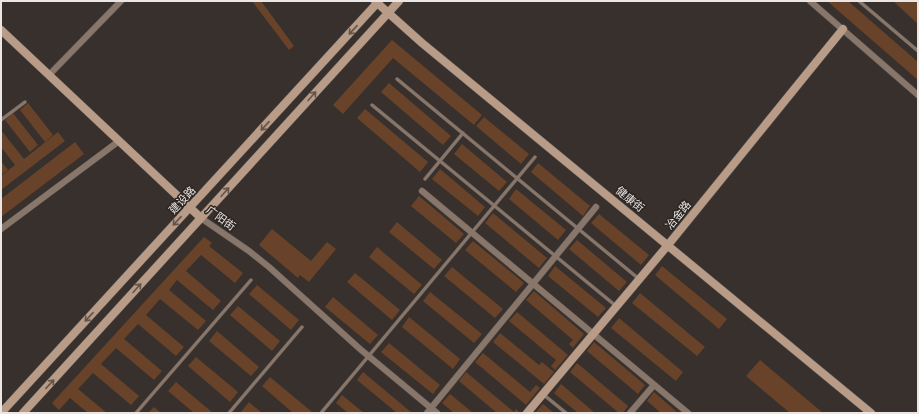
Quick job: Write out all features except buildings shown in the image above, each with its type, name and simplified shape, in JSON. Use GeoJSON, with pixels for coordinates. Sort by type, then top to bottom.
{"type":"FeatureCollection","features":[{"type":"Feature","properties":{"kind":"street"},"geometry":{"type":"LineString","coordinates":[[49,75],[121,1]]}},
{"type":"Feature","properties":{"kind":"street"},"geometry":{"type":"LineString","coordinates":[[23,413],[398,1]]}},
{"type":"Feature","properties":{"kind":"street"},"geometry":{"type":"LineString","coordinates":[[810,1],[918,95]]}},
{"type":"Feature","properties":{"kind":"street","name":"健康街"},"geometry":{"type":"LineString","coordinates":[[377,2],[422,43],[871,413]]}},
{"type":"Feature","properties":{"kind":"street","name":"建设路"},"geometry":{"type":"LineString","coordinates":[[1,413],[377,2]]}},
{"type":"Feature","properties":{"kind":"street","name":"冶金路"},"geometry":{"type":"LineString","coordinates":[[527,413],[668,245],[843,29]]}},
{"type":"Feature","properties":{"kind":"street","name":"广阳街"},"geometry":{"type":"LineString","coordinates":[[1,30],[201,218],[249,251],[369,356],[429,411],[437,413]]}},
{"type":"Feature","properties":{"kind":"street"},"geometry":{"type":"LineString","coordinates":[[1,229],[119,141]]}},
{"type":"Feature","properties":{"kind":"street"},"geometry":{"type":"LineString","coordinates":[[422,191],[688,413]]}},
{"type":"Feature","properties":{"kind":"street"},"geometry":{"type":"LineString","coordinates":[[429,411],[596,207]]}},
{"type":"Feature","properties":{"kind":"street"},"geometry":{"type":"LineString","coordinates":[[630,413],[654,384]]}},
{"type":"Feature","properties":{"kind":"lane"},"geometry":{"type":"LineString","coordinates":[[860,1],[918,51]]}},
{"type":"Feature","properties":{"kind":"lane"},"geometry":{"type":"LineString","coordinates":[[398,79],[639,279]]}},
{"type":"Feature","properties":{"kind":"lane"},"geometry":{"type":"LineString","coordinates":[[1,120],[24,102]]}},
{"type":"Feature","properties":{"kind":"lane"},"geometry":{"type":"LineString","coordinates":[[372,105],[617,306]]}},
{"type":"Feature","properties":{"kind":"lane"},"geometry":{"type":"LineString","coordinates":[[425,179],[463,133]]}},
{"type":"Feature","properties":{"kind":"lane"},"geometry":{"type":"LineString","coordinates":[[321,413],[535,158]]}},
{"type":"Feature","properties":{"kind":"lane"},"geometry":{"type":"LineString","coordinates":[[136,413],[250,280]]}},
{"type":"Feature","properties":{"kind":"lane"},"geometry":{"type":"LineString","coordinates":[[229,413],[302,327]]}},
{"type":"Feature","properties":{"kind":"lane"},"geometry":{"type":"LineString","coordinates":[[543,394],[566,413]]}}]}
